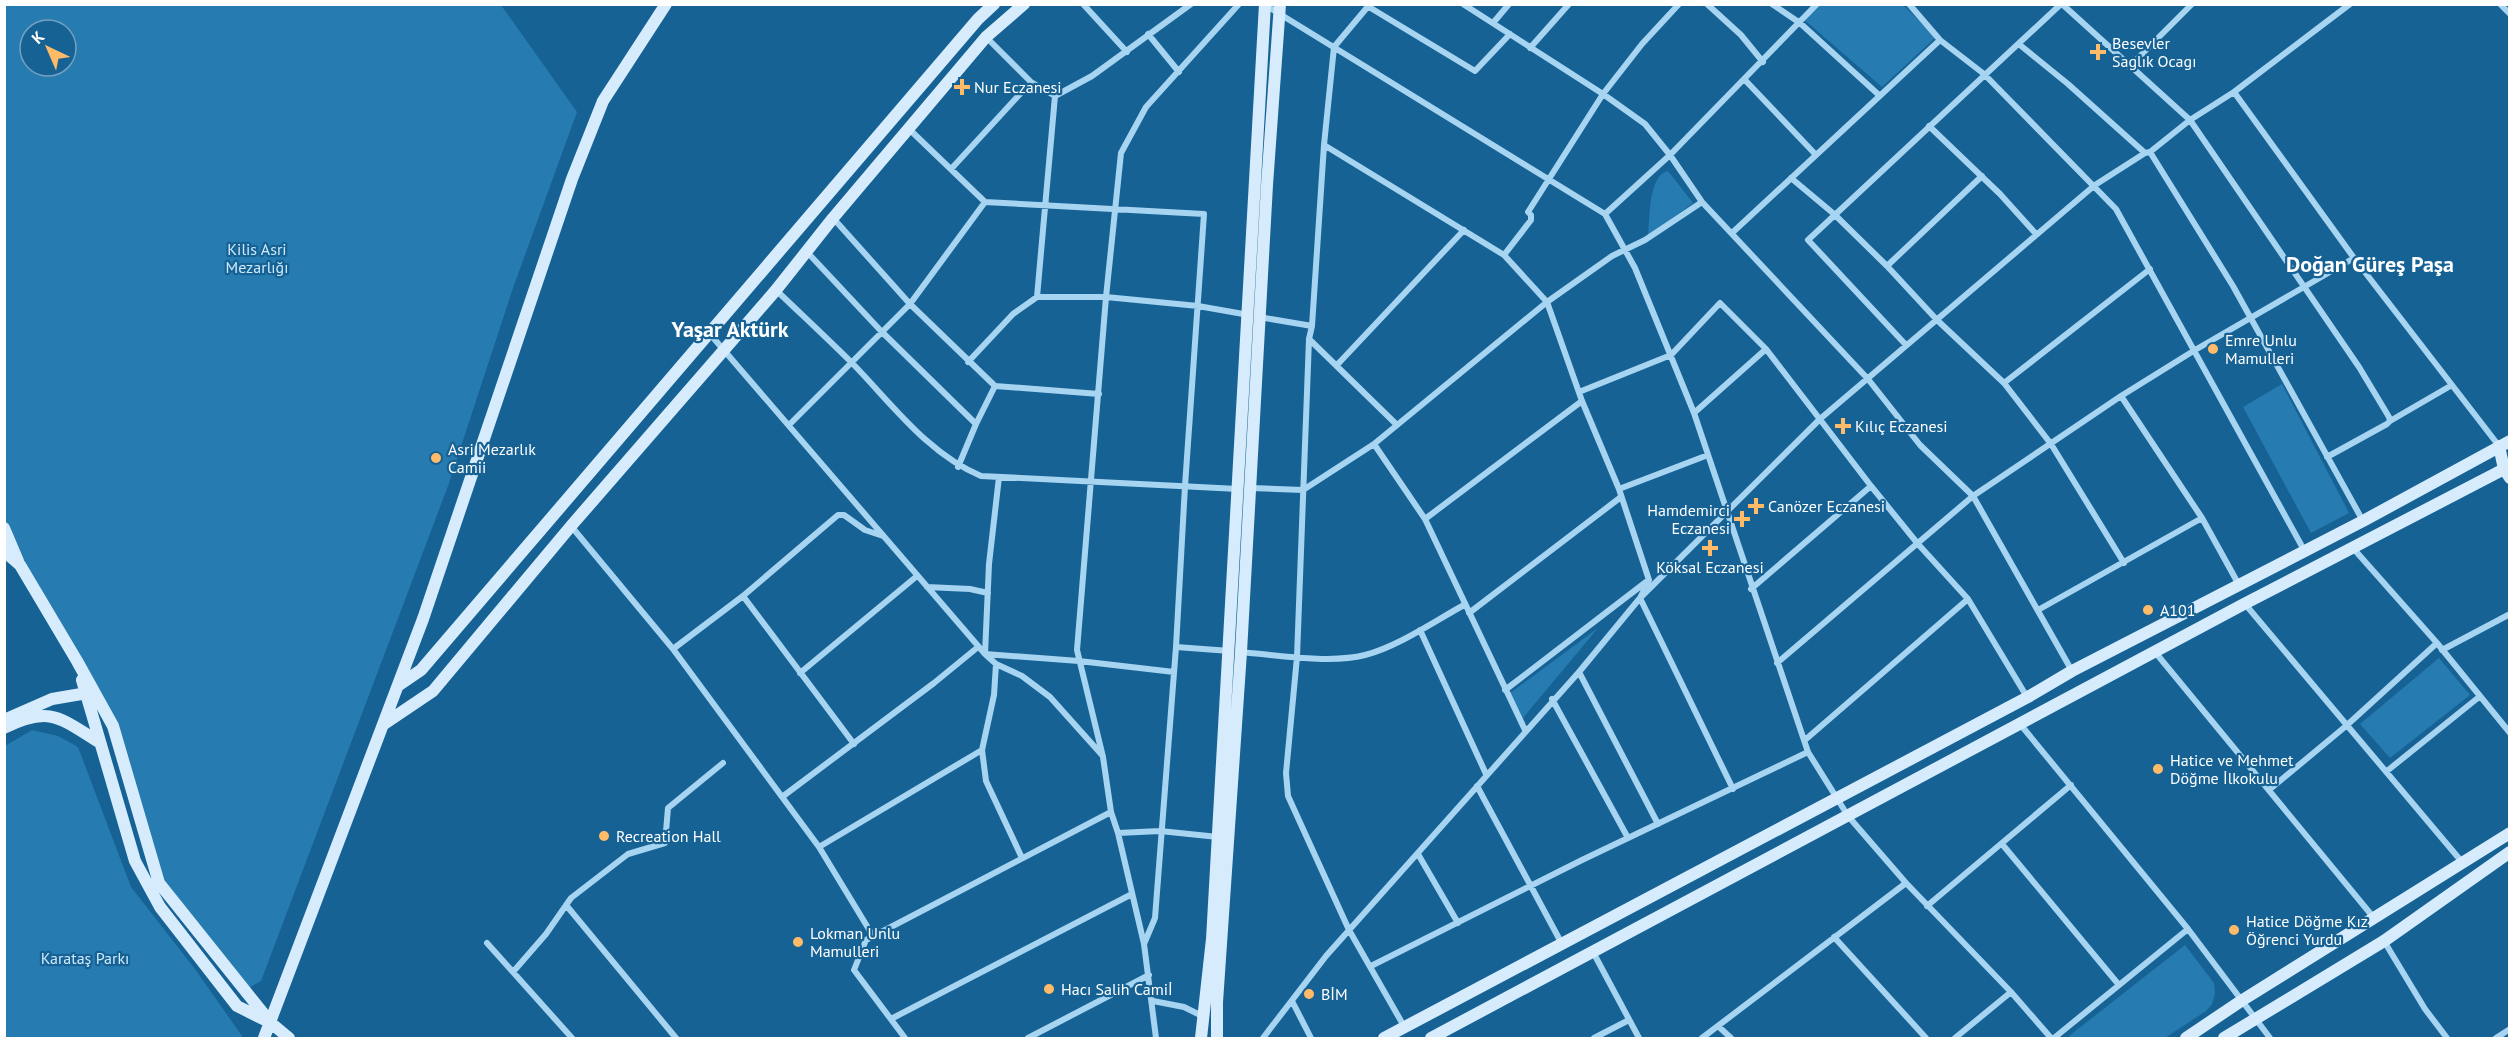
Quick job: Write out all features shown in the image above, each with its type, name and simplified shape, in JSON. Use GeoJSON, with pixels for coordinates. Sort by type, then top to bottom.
{"type":"FeatureCollection","features":[{"type":"Feature","properties":{"kind":"street"},"geometry":{"type":"LineString","coordinates":[[264,1038],[423,619],[572,179],[603,101],[666,4]]}},
{"type":"Feature","properties":{"kind":"street"},"geometry":{"type":"LineString","coordinates":[[399,685],[421,670],[711,334],[978,19],[994,4]]}},
{"type":"Feature","properties":{"kind":"street"},"geometry":{"type":"LineString","coordinates":[[384,724],[433,691],[571,526],[776,290],[833,218],[986,37],[1024,4]]}},
{"type":"Feature","properties":{"kind":"street"},"geometry":{"type":"LineString","coordinates":[[1083,4],[1126,52]]}},
{"type":"Feature","properties":{"kind":"street"},"geometry":{"type":"LineString","coordinates":[[1055,96],[1092,76],[1191,4]]}},
{"type":"Feature","properties":{"kind":"street"},"geometry":{"type":"LineString","coordinates":[[1156,1038],[1144,944],[1111,812],[1103,757],[1077,650],[1090,481],[1121,153],[1146,107],[1239,4]]}},
{"type":"Feature","properties":{"kind":"street"},"geometry":{"type":"LineString","coordinates":[[1463,4],[1603,94],[1645,124],[1670,155],[1702,202],[1868,379],[1920,445],[1973,496],[2072,671]]}},
{"type":"Feature","properties":{"kind":"street"},"geometry":{"type":"LineString","coordinates":[[1492,23],[1509,4]]}},
{"type":"Feature","properties":{"kind":"street"},"geometry":{"type":"LineString","coordinates":[[1530,48],[1569,4]]}},
{"type":"Feature","properties":{"kind":"street"},"geometry":{"type":"LineString","coordinates":[[1504,255],[1531,220],[1528,212],[1603,94],[1642,44],[1679,4]]}},
{"type":"Feature","properties":{"kind":"street"},"geometry":{"type":"LineString","coordinates":[[1707,4],[1741,35],[1763,62]]}},
{"type":"Feature","properties":{"kind":"street"},"geometry":{"type":"LineString","coordinates":[[1772,4],[1800,23],[1880,96]]}},
{"type":"Feature","properties":{"kind":"street"},"geometry":{"type":"LineString","coordinates":[[1605,214],[1670,155],[1818,4]]}},
{"type":"Feature","properties":{"kind":"street"},"geometry":{"type":"LineString","coordinates":[[1909,4],[1940,40],[1984,74],[2116,209],[2304,550]]}},
{"type":"Feature","properties":{"kind":"street"},"geometry":{"type":"LineString","coordinates":[[1906,345],[1808,240],[1984,74],[2020,45],[2061,4],[2190,120],[2359,367],[2390,421]]}},
{"type":"Feature","properties":{"kind":"street"},"geometry":{"type":"LineString","coordinates":[[2129,67],[2192,4]]}},
{"type":"Feature","properties":{"kind":"street"},"geometry":{"type":"LineString","coordinates":[[1263,1038],[1349,930],[1552,699],[1579,672],[1640,598],[1820,419],[2094,185],[2147,152],[2190,120],[2234,92],[2350,4]]}},
{"type":"Feature","properties":{"kind":"street"},"geometry":{"type":"LineString","coordinates":[[2500,4],[2510,14]]}},
{"type":"Feature","properties":{"kind":"street"},"geometry":{"type":"LineString","coordinates":[[1202,1038],[1202,1016],[1223,837],[1241,652],[1250,488],[1265,5],[1280,10],[1334,47],[1605,214],[1627,250],[1694,413],[1808,752],[1839,797],[1848,816],[1906,883],[2052,1038],[2188,929]]}},
{"type":"Feature","properties":{"kind":"street"},"geometry":{"type":"LineString","coordinates":[[1405,1028],[1349,930],[1288,796],[1286,773],[1297,657],[1309,339],[1312,326],[1323,145],[1334,47],[1369,6],[1475,71],[1510,34]]}},
{"type":"Feature","properties":{"kind":"street"},"geometry":{"type":"LineString","coordinates":[[1217,1038],[1228,650],[1237,490],[1267,185],[1280,10]]}},
{"type":"Feature","properties":{"kind":"street"},"geometry":{"type":"LineString","coordinates":[[1148,34],[1179,72]]}},
{"type":"Feature","properties":{"kind":"street"},"geometry":{"type":"LineString","coordinates":[[986,37],[1031,82],[1055,96]]}},
{"type":"Feature","properties":{"kind":"street"},"geometry":{"type":"LineString","coordinates":[[1732,233],[1940,40]]}},
{"type":"Feature","properties":{"kind":"street"},"geometry":{"type":"LineString","coordinates":[[2020,45],[2147,152],[2250,316],[2363,521]]}},
{"type":"Feature","properties":{"kind":"street"},"geometry":{"type":"LineString","coordinates":[[1744,80],[1816,155]]}},
{"type":"Feature","properties":{"kind":"street"},"geometry":{"type":"LineString","coordinates":[[952,168],[1031,82]]}},
{"type":"Feature","properties":{"kind":"street"},"geometry":{"type":"LineString","coordinates":[[1431,1038],[2352,546],[2508,471],[2504,444],[2452,385],[2354,258],[2234,92]]}},
{"type":"Feature","properties":{"kind":"street"},"geometry":{"type":"LineString","coordinates":[[1037,297],[1055,96]]}},
{"type":"Feature","properties":{"kind":"street"},"geometry":{"type":"LineString","coordinates":[[1929,126],[1982,176],[2036,234]]}},
{"type":"Feature","properties":{"kind":"street"},"geometry":{"type":"LineString","coordinates":[[909,129],[985,202],[1204,214],[1176,647],[1155,918],[1144,944]]}},
{"type":"Feature","properties":{"kind":"street"},"geometry":{"type":"LineString","coordinates":[[1323,145],[1504,255],[1546,302],[1582,401],[1620,493],[1649,580],[1640,598]]}},
{"type":"Feature","properties":{"kind":"street"},"geometry":{"type":"LineString","coordinates":[[1887,266],[1982,176]]}},
{"type":"Feature","properties":{"kind":"street"},"geometry":{"type":"LineString","coordinates":[[1791,178],[1834,214],[1937,320],[2004,383],[2051,444],[2124,563]]}},
{"type":"Feature","properties":{"kind":"street"},"geometry":{"type":"LineString","coordinates":[[789,424],[910,304],[985,202]]}},
{"type":"Feature","properties":{"kind":"street"},"geometry":{"type":"LineString","coordinates":[[776,290],[851,362],[929,443],[958,467],[981,476],[1034,481],[1090,481],[1237,490],[1250,488],[1302,490],[1374,444],[1546,302],[1612,256],[1627,250],[1702,202]]}},
{"type":"Feature","properties":{"kind":"street"},"geometry":{"type":"LineString","coordinates":[[833,218],[910,304],[995,386],[1099,394]]}},
{"type":"Feature","properties":{"kind":"street"},"geometry":{"type":"LineString","coordinates":[[1337,365],[1464,230]]}},
{"type":"Feature","properties":{"kind":"street"},"geometry":{"type":"LineString","coordinates":[[807,252],[881,331],[976,424]]}},
{"type":"Feature","properties":{"kind":"street"},"geometry":{"type":"LineString","coordinates":[[1777,663],[1973,496],[2121,396],[2250,316],[2354,258]]}},
{"type":"Feature","properties":{"kind":"street"},"geometry":{"type":"LineString","coordinates":[[2004,383],[2150,269]]}},
{"type":"Feature","properties":{"kind":"street"},"geometry":{"type":"LineString","coordinates":[[968,362],[1013,314],[1037,297],[1106,297],[1198,306],[1312,326]]}},
{"type":"Feature","properties":{"kind":"street"},"geometry":{"type":"LineString","coordinates":[[1579,392],[1671,355],[1720,303],[1766,349],[1871,486],[1918,544],[1968,599],[2028,697]]}},
{"type":"Feature","properties":{"kind":"street"},"geometry":{"type":"LineString","coordinates":[[711,334],[985,654],[996,664],[1022,676],[1050,697],[1103,757]]}},
{"type":"Feature","properties":{"kind":"street"},"geometry":{"type":"LineString","coordinates":[[1309,339],[1397,425]]}},
{"type":"Feature","properties":{"kind":"street"},"geometry":{"type":"LineString","coordinates":[[1694,413],[1766,349]]}},
{"type":"Feature","properties":{"kind":"street"},"geometry":{"type":"LineString","coordinates":[[2327,458],[2452,385]]}},
{"type":"Feature","properties":{"kind":"street"},"geometry":{"type":"LineString","coordinates":[[958,467],[995,386]]}},
{"type":"Feature","properties":{"kind":"street"},"geometry":{"type":"LineString","coordinates":[[2121,396],[2202,518],[2239,585]]}},
{"type":"Feature","properties":{"kind":"street"},"geometry":{"type":"LineString","coordinates":[[1425,519],[1582,401]]}},
{"type":"Feature","properties":{"kind":"street"},"geometry":{"type":"LineString","coordinates":[[1374,444],[1425,519],[1464,605],[1526,730]]}},
{"type":"Feature","properties":{"kind":"street"},"geometry":{"type":"LineString","coordinates":[[1384,1038],[2028,697],[2072,671],[2363,521],[2504,444]]}},
{"type":"Feature","properties":{"kind":"street"},"geometry":{"type":"LineString","coordinates":[[1469,613],[1620,493],[1708,455]]}},
{"type":"Feature","properties":{"kind":"street"},"geometry":{"type":"LineString","coordinates":[[985,654],[988,593],[999,477]]}},
{"type":"Feature","properties":{"kind":"street"},"geometry":{"type":"LineString","coordinates":[[1752,589],[1871,486]]}},
{"type":"Feature","properties":{"kind":"street"},"geometry":{"type":"LineString","coordinates":[[673,649],[743,596],[838,514],[844,515],[865,530],[883,536]]}},
{"type":"Feature","properties":{"kind":"street"},"geometry":{"type":"LineString","coordinates":[[2038,610],[2202,518]]}},
{"type":"Feature","properties":{"kind":"street"},"geometry":{"type":"LineString","coordinates":[[571,526],[673,649],[819,847],[873,936]]}},
{"type":"Feature","properties":{"kind":"street"},"geometry":{"type":"LineString","coordinates":[[4,528],[20,565],[77,661],[90,693],[99,742],[135,861],[160,907],[237,1006],[271,1023]]}},
{"type":"Feature","properties":{"kind":"street"},"geometry":{"type":"LineString","coordinates":[[2352,546],[2437,643],[2510,733]]}},
{"type":"Feature","properties":{"kind":"street"},"geometry":{"type":"LineString","coordinates":[[4,551],[20,565]]}},
{"type":"Feature","properties":{"kind":"street"},"geometry":{"type":"LineString","coordinates":[[800,673],[917,576]]}},
{"type":"Feature","properties":{"kind":"street"},"geometry":{"type":"LineString","coordinates":[[1505,690],[1649,580]]}},
{"type":"Feature","properties":{"kind":"street"},"geometry":{"type":"LineString","coordinates":[[927,587],[970,589],[988,593]]}},
{"type":"Feature","properties":{"kind":"street"},"geometry":{"type":"LineString","coordinates":[[743,596],[854,744]]}},
{"type":"Feature","properties":{"kind":"street"},"geometry":{"type":"LineString","coordinates":[[1640,598],[1733,789]]}},
{"type":"Feature","properties":{"kind":"street"},"geometry":{"type":"LineString","coordinates":[[1805,740],[1968,599]]}},
{"type":"Feature","properties":{"kind":"street"},"geometry":{"type":"LineString","coordinates":[[2244,604],[2463,863]]}},
{"type":"Feature","properties":{"kind":"street"},"geometry":{"type":"LineString","coordinates":[[1176,647],[1297,657],[1366,655],[1420,630],[1464,605]]}},
{"type":"Feature","properties":{"kind":"street"},"geometry":{"type":"LineString","coordinates":[[2442,650],[2510,614]]}},
{"type":"Feature","properties":{"kind":"street"},"geometry":{"type":"LineString","coordinates":[[1420,630],[1486,774]]}},
{"type":"Feature","properties":{"kind":"street"},"geometry":{"type":"LineString","coordinates":[[2269,790],[2346,726],[2437,643]]}},
{"type":"Feature","properties":{"kind":"street"},"geometry":{"type":"LineString","coordinates":[[782,797],[854,744],[978,646]]}},
{"type":"Feature","properties":{"kind":"street"},"geometry":{"type":"LineString","coordinates":[[2154,652],[2374,918]]}},
{"type":"Feature","properties":{"kind":"street"},"geometry":{"type":"LineString","coordinates":[[985,654],[1079,661],[1174,672]]}},
{"type":"Feature","properties":{"kind":"street"},"geometry":{"type":"LineString","coordinates":[[996,664],[994,695],[982,750],[986,781],[1022,858]]}},
{"type":"Feature","properties":{"kind":"street"},"geometry":{"type":"LineString","coordinates":[[1579,672],[1658,824]]}},
{"type":"Feature","properties":{"kind":"street"},"geometry":{"type":"LineString","coordinates":[[4,720],[52,699],[90,693]]}},
{"type":"Feature","properties":{"kind":"street"},"geometry":{"type":"LineString","coordinates":[[90,693],[113,726],[159,883],[271,1023],[289,1038]]}},
{"type":"Feature","properties":{"kind":"street"},"geometry":{"type":"LineString","coordinates":[[2387,771],[2479,697]]}},
{"type":"Feature","properties":{"kind":"street"},"geometry":{"type":"LineString","coordinates":[[1552,699],[1628,838]]}},
{"type":"Feature","properties":{"kind":"street"},"geometry":{"type":"LineString","coordinates":[[4,728],[21,720],[46,714],[63,720],[99,742]]}},
{"type":"Feature","properties":{"kind":"street"},"geometry":{"type":"LineString","coordinates":[[2020,724],[2188,929],[2270,1038]]}},
{"type":"Feature","properties":{"kind":"street"},"geometry":{"type":"LineString","coordinates":[[819,847],[982,750]]}},
{"type":"Feature","properties":{"kind":"street"},"geometry":{"type":"LineString","coordinates":[[1371,966],[1628,838],[1808,752]]}},
{"type":"Feature","properties":{"kind":"street"},"geometry":{"type":"LineString","coordinates":[[513,972],[546,934],[571,898],[628,854],[665,843],[669,808],[723,763]]}},
{"type":"Feature","properties":{"kind":"street"},"geometry":{"type":"LineString","coordinates":[[1928,906],[2071,785]]}},
{"type":"Feature","properties":{"kind":"street"},"geometry":{"type":"LineString","coordinates":[[1477,786],[1533,885],[1562,944]]}},
{"type":"Feature","properties":{"kind":"street"},"geometry":{"type":"LineString","coordinates":[[905,1038],[854,970],[866,940],[1111,812]]}},
{"type":"Feature","properties":{"kind":"street"},"geometry":{"type":"LineString","coordinates":[[1118,833],[1160,831],[1223,837]]}},
{"type":"Feature","properties":{"kind":"street"},"geometry":{"type":"LineString","coordinates":[[2186,1038],[2241,1001],[2510,833]]}},
{"type":"Feature","properties":{"kind":"street"},"geometry":{"type":"LineString","coordinates":[[2002,844],[2119,985]]}},
{"type":"Feature","properties":{"kind":"street"},"geometry":{"type":"LineString","coordinates":[[2224,1038],[2384,941],[2510,852]]}},
{"type":"Feature","properties":{"kind":"street"},"geometry":{"type":"LineString","coordinates":[[1418,854],[1458,923]]}},
{"type":"Feature","properties":{"kind":"street"},"geometry":{"type":"LineString","coordinates":[[1702,1038],[1906,883]]}},
{"type":"Feature","properties":{"kind":"street"},"geometry":{"type":"LineString","coordinates":[[891,1019],[1132,894]]}},
{"type":"Feature","properties":{"kind":"street"},"geometry":{"type":"LineString","coordinates":[[566,905],[676,1038]]}},
{"type":"Feature","properties":{"kind":"street"},"geometry":{"type":"LineString","coordinates":[[1834,937],[1926,1038]]}},
{"type":"Feature","properties":{"kind":"street"},"geometry":{"type":"LineString","coordinates":[[2384,941],[2425,1009],[2447,1038]]}},
{"type":"Feature","properties":{"kind":"street"},"geometry":{"type":"LineString","coordinates":[[487,943],[572,1038]]}},
{"type":"Feature","properties":{"kind":"street"},"geometry":{"type":"LineString","coordinates":[[1593,951],[1639,1038]]}},
{"type":"Feature","properties":{"kind":"street"},"geometry":{"type":"LineString","coordinates":[[1028,1038],[1149,975]]}},
{"type":"Feature","properties":{"kind":"street"},"geometry":{"type":"LineString","coordinates":[[1955,1038],[2011,992]]}},
{"type":"Feature","properties":{"kind":"street"},"geometry":{"type":"LineString","coordinates":[[1153,1001],[1184,1007],[1202,1016]]}},
{"type":"Feature","properties":{"kind":"street"},"geometry":{"type":"LineString","coordinates":[[1292,1001],[1311,1038]]}},
{"type":"Feature","properties":{"kind":"street"},"geometry":{"type":"LineString","coordinates":[[1594,1038],[1629,1020]]}},
{"type":"Feature","properties":{"kind":"street"},"geometry":{"type":"LineString","coordinates":[[1718,1026],[1731,1038]]}},
{"type":"Feature","properties":{"kind":"street"},"geometry":{"type":"LineString","coordinates":[[2496,1038],[2510,1029]]}},
{"type":"Feature","properties":{"kind":"green space","name":"Kilis Asri Mezarlığı"},"geometry":{"type":"Polygon","coordinates":[[[5,5],[501,5],[577,112],[513,288],[448,486],[261,981],[241,992],[157,880],[109,719],[5,528],[5,5]]]}},
{"type":"Feature","properties":{"kind":"green space"},"geometry":{"type":"Polygon","coordinates":[[[1813,5],[1903,5],[1936,37],[1882,87],[1801,17],[1813,5]]]}},
{"type":"Feature","properties":{"kind":"green space"},"geometry":{"type":"Polygon","coordinates":[[[1668,171],[1693,203],[1648,236],[1653,189],[1661,174],[1668,171]]]}},
{"type":"Feature","properties":{"kind":"green space"},"geometry":{"type":"Polygon","coordinates":[[[2282,384],[2349,513],[2311,533],[2243,407],[2282,384]]]}},
{"type":"Feature","properties":{"kind":"green space"},"geometry":{"type":"Polygon","coordinates":[[[1598,628],[1523,718],[1510,693],[1598,628]]]}},
{"type":"Feature","properties":{"kind":"green space"},"geometry":{"type":"Polygon","coordinates":[[[2439,658],[2470,695],[2390,758],[2360,724],[2439,658]]]}},
{"type":"Feature","properties":{"kind":"green space","name":"Karataş Parkı"},"geometry":{"type":"Polygon","coordinates":[[[32,730],[58,736],[78,747],[131,887],[195,969],[242,1036],[241,1038],[5,1038],[5,746],[32,730]]]}},
{"type":"Feature","properties":{"kind":"green space"},"geometry":{"type":"Polygon","coordinates":[[[2185,945],[2214,983],[2215,994],[2212,1004],[2206,1011],[2165,1038],[2069,1038],[2069,1036],[2185,945]]]}},
{"type":"Feature","properties":{"kind":"place","name":"Besevler Saglık Ocagı"},"geometry":{"type":"Point","coordinates":[2098,52]}},
{"type":"Feature","properties":{"kind":"place","name":"Nur Eczanesi"},"geometry":{"type":"Point","coordinates":[962,87]}},
{"type":"Feature","properties":{"kind":"place","name":"Emre Unlu Mamulleri"},"geometry":{"type":"Point","coordinates":[2213,349]}},
{"type":"Feature","properties":{"kind":"place","name":"Kılıç Eczanesi"},"geometry":{"type":"Point","coordinates":[1843,426]}},
{"type":"Feature","properties":{"kind":"place","name":"Asri Mezarlık Camii"},"geometry":{"type":"Point","coordinates":[436,458]}},
{"type":"Feature","properties":{"kind":"place","name":"Canözer Eczanesi"},"geometry":{"type":"Point","coordinates":[1756,506]}},
{"type":"Feature","properties":{"kind":"place","name":"Hamdemirci Eczanesi"},"geometry":{"type":"Point","coordinates":[1742,519]}},
{"type":"Feature","properties":{"kind":"place","name":"Köksal Eczanesi"},"geometry":{"type":"Point","coordinates":[1710,548]}},
{"type":"Feature","properties":{"kind":"place","name":"A101"},"geometry":{"type":"Point","coordinates":[2148,610]}},
{"type":"Feature","properties":{"kind":"place","name":"Hatice ve Mehmet Döğme İlkokulu"},"geometry":{"type":"Point","coordinates":[2158,769]}},
{"type":"Feature","properties":{"kind":"place","name":"Recreation Hall"},"geometry":{"type":"Point","coordinates":[604,836]}},
{"type":"Feature","properties":{"kind":"place","name":"Hatice Döğme Kız Öğrenci Yurdu"},"geometry":{"type":"Point","coordinates":[2234,930]}},
{"type":"Feature","properties":{"kind":"place","name":"Lokman Unlu Mamulleri"},"geometry":{"type":"Point","coordinates":[798,942]}},
{"type":"Feature","properties":{"kind":"place","name":"Hacı Salih Camiİ"},"geometry":{"type":"Point","coordinates":[1049,989]}},
{"type":"Feature","properties":{"kind":"place","name":"BİM"},"geometry":{"type":"Point","coordinates":[1309,994]}},
{"type":"Feature","properties":{"kind":"district","name":"Doğan Güreş Paşa"},"geometry":{"type":"Point","coordinates":[2370,264]}},
{"type":"Feature","properties":{"kind":"district","name":"Yaşar Aktürk"},"geometry":{"type":"Point","coordinates":[730,329]}}]}
